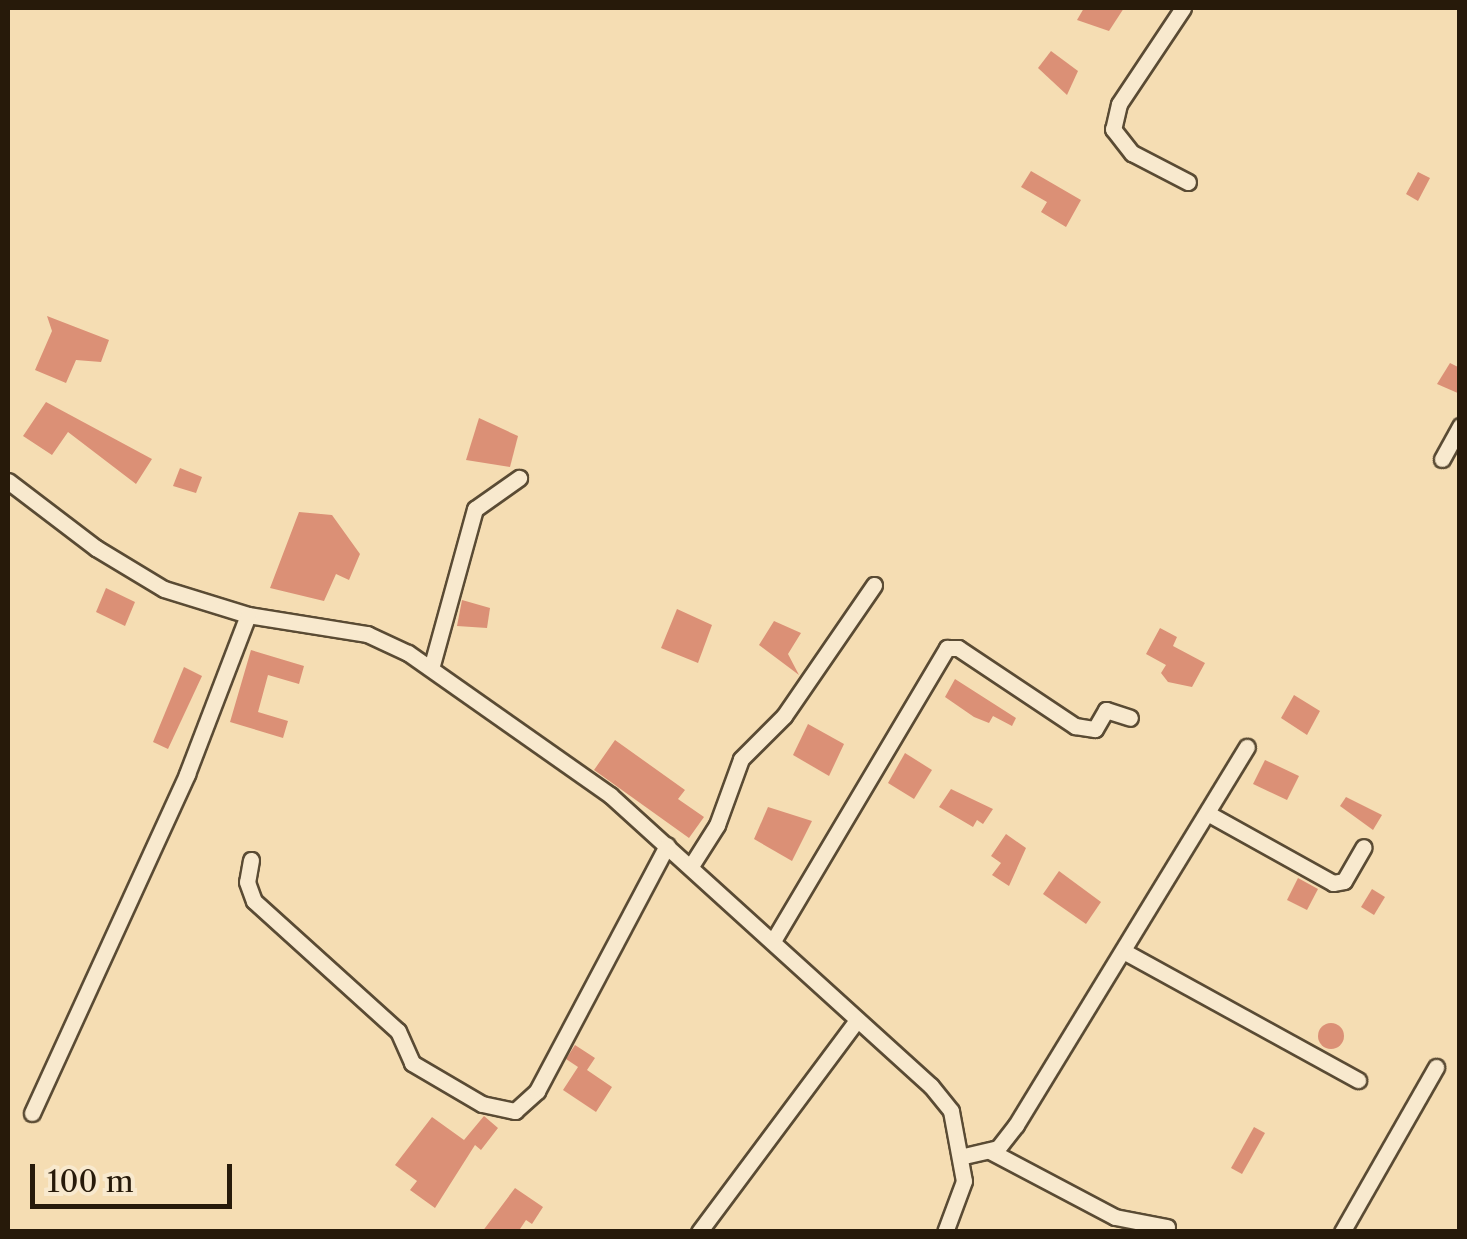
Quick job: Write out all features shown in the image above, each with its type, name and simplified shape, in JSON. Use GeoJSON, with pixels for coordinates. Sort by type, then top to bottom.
{"type":"FeatureCollection","features":[{"type":"Feature","properties":{"kind":"street"},"geometry":{"type":"LineString","coordinates":[[1183,8],[1119,104],[1113,128],[1132,153],[1188,182]]}},
{"type":"Feature","properties":{"kind":"street"},"geometry":{"type":"LineString","coordinates":[[1442,459],[1460,426]]}},
{"type":"Feature","properties":{"kind":"street"},"geometry":{"type":"LineString","coordinates":[[432,666],[475,509],[519,478]]}},
{"type":"Feature","properties":{"kind":"street"},"geometry":{"type":"LineString","coordinates":[[10,488],[164,589],[248,615],[367,634],[432,666],[610,795],[931,1086],[951,1111],[964,1156],[958,1207],[945,1232]]}},
{"type":"Feature","properties":{"kind":"street"},"geometry":{"type":"LineString","coordinates":[[691,866],[717,825],[741,759],[784,716],[874,585]]}},
{"type":"Feature","properties":{"kind":"street"},"geometry":{"type":"LineString","coordinates":[[32,1113],[187,774],[248,615]]}},
{"type":"Feature","properties":{"kind":"street"},"geometry":{"type":"LineString","coordinates":[[773,942],[946,648],[958,648],[1087,730],[1106,710],[1130,718]]}},
{"type":"Feature","properties":{"kind":"street"},"geometry":{"type":"LineString","coordinates":[[964,1156],[990,1151],[1011,1134],[1126,952],[1247,747]]}},
{"type":"Feature","properties":{"kind":"street"},"geometry":{"type":"LineString","coordinates":[[1209,814],[1333,882],[1344,881],[1364,847]]}},
{"type":"Feature","properties":{"kind":"street"},"geometry":{"type":"LineString","coordinates":[[251,860],[247,882],[254,901],[398,1031],[407,1059],[482,1104],[515,1111],[537,1091],[667,845]]}},
{"type":"Feature","properties":{"kind":"street"},"geometry":{"type":"LineString","coordinates":[[1126,952],[1358,1080]]}},
{"type":"Feature","properties":{"kind":"street"},"geometry":{"type":"LineString","coordinates":[[698,1232],[856,1021]]}},
{"type":"Feature","properties":{"kind":"street"},"geometry":{"type":"LineString","coordinates":[[1342,1232],[1436,1067]]}},
{"type":"Feature","properties":{"kind":"street"},"geometry":{"type":"LineString","coordinates":[[990,1151],[1114,1216],[1167,1227]]}},
{"type":"Feature","properties":{"kind":"building"},"geometry":{"type":"Polygon","coordinates":[[[1084,8],[1124,8],[1109,31],[1077,20],[1084,8]]]}},
{"type":"Feature","properties":{"kind":"building"},"geometry":{"type":"Polygon","coordinates":[[[1051,51],[1078,71],[1067,95],[1038,68],[1051,51]]]}},
{"type":"Feature","properties":{"kind":"building"},"geometry":{"type":"Polygon","coordinates":[[[1031,171],[1081,200],[1066,227],[1041,212],[1047,202],[1021,187],[1031,171]]]}},
{"type":"Feature","properties":{"kind":"building"},"geometry":{"type":"Polygon","coordinates":[[[1418,172],[1430,178],[1418,201],[1406,194],[1418,172]]]}},
{"type":"Feature","properties":{"kind":"building"},"geometry":{"type":"Polygon","coordinates":[[[47,316],[109,340],[101,362],[76,360],[66,383],[35,370],[52,331],[47,316]]]}},
{"type":"Feature","properties":{"kind":"building"},"geometry":{"type":"Polygon","coordinates":[[[1450,363],[1460,368],[1460,394],[1437,384],[1450,363]]]}},
{"type":"Feature","properties":{"kind":"building"},"geometry":{"type":"Polygon","coordinates":[[[46,402],[152,459],[136,484],[68,432],[52,455],[23,436],[46,402]]]}},
{"type":"Feature","properties":{"kind":"building"},"geometry":{"type":"Polygon","coordinates":[[[479,418],[518,436],[510,467],[466,460],[479,418]]]}},
{"type":"Feature","properties":{"kind":"building"},"geometry":{"type":"Polygon","coordinates":[[[180,468],[202,477],[196,493],[173,486],[180,468]]]}},
{"type":"Feature","properties":{"kind":"building"},"geometry":{"type":"Polygon","coordinates":[[[299,512],[332,515],[360,554],[349,580],[336,574],[324,601],[270,588],[299,512]]]}},
{"type":"Feature","properties":{"kind":"building"},"geometry":{"type":"Polygon","coordinates":[[[106,588],[135,602],[125,626],[96,612],[106,588]]]}},
{"type":"Feature","properties":{"kind":"building"},"geometry":{"type":"Polygon","coordinates":[[[462,600],[490,608],[487,628],[457,626],[462,600]]]}},
{"type":"Feature","properties":{"kind":"building"},"geometry":{"type":"Polygon","coordinates":[[[677,609],[712,625],[698,663],[661,648],[677,609]]]}},
{"type":"Feature","properties":{"kind":"building"},"geometry":{"type":"Polygon","coordinates":[[[774,621],[801,633],[788,654],[799,675],[759,645],[774,621]]]}},
{"type":"Feature","properties":{"kind":"building"},"geometry":{"type":"Polygon","coordinates":[[[1160,628],[1177,637],[1173,646],[1205,663],[1192,687],[1168,682],[1161,673],[1166,665],[1146,654],[1160,628]]]}},
{"type":"Feature","properties":{"kind":"building"},"geometry":{"type":"Polygon","coordinates":[[[251,650],[304,666],[299,684],[268,675],[258,712],[288,721],[283,738],[230,722],[251,650]]]}},
{"type":"Feature","properties":{"kind":"building"},"geometry":{"type":"Polygon","coordinates":[[[184,667],[202,676],[168,749],[153,742],[184,667]]]}},
{"type":"Feature","properties":{"kind":"building"},"geometry":{"type":"Polygon","coordinates":[[[955,679],[1016,718],[1012,726],[993,716],[989,723],[974,717],[945,697],[955,679]]]}},
{"type":"Feature","properties":{"kind":"building"},"geometry":{"type":"Polygon","coordinates":[[[1294,695],[1320,711],[1307,735],[1281,718],[1294,695]]]}},
{"type":"Feature","properties":{"kind":"building"},"geometry":{"type":"Polygon","coordinates":[[[808,724],[844,744],[829,776],[793,755],[808,724]]]}},
{"type":"Feature","properties":{"kind":"building"},"geometry":{"type":"Polygon","coordinates":[[[615,740],[685,790],[678,799],[704,817],[689,838],[594,770],[615,740]]]}},
{"type":"Feature","properties":{"kind":"building"},"geometry":{"type":"Polygon","coordinates":[[[905,753],[932,770],[914,799],[888,783],[905,753]]]}},
{"type":"Feature","properties":{"kind":"building"},"geometry":{"type":"Polygon","coordinates":[[[1265,760],[1299,776],[1287,800],[1253,784],[1265,760]]]}},
{"type":"Feature","properties":{"kind":"building"},"geometry":{"type":"Polygon","coordinates":[[[951,789],[993,809],[983,824],[977,820],[973,827],[939,807],[951,789]]]}},
{"type":"Feature","properties":{"kind":"building"},"geometry":{"type":"Polygon","coordinates":[[[1346,797],[1382,815],[1373,830],[1340,806],[1346,797]]]}},
{"type":"Feature","properties":{"kind":"building"},"geometry":{"type":"Polygon","coordinates":[[[768,807],[812,821],[792,861],[754,839],[768,807]]]}},
{"type":"Feature","properties":{"kind":"building"},"geometry":{"type":"Polygon","coordinates":[[[1006,834],[1026,848],[1009,886],[992,875],[1001,863],[991,856],[1006,834]]]}},
{"type":"Feature","properties":{"kind":"building"},"geometry":{"type":"Polygon","coordinates":[[[1059,871],[1101,902],[1086,924],[1043,894],[1059,871]]]}},
{"type":"Feature","properties":{"kind":"building"},"geometry":{"type":"Polygon","coordinates":[[[1298,878],[1318,889],[1307,910],[1287,900],[1298,878]]]}},
{"type":"Feature","properties":{"kind":"building"},"geometry":{"type":"Polygon","coordinates":[[[1372,889],[1385,897],[1374,915],[1361,907],[1372,889]]]}},
{"type":"Feature","properties":{"kind":"building"},"geometry":{"type":"Polygon","coordinates":[[[1331,1023],[1340,1027],[1344,1036],[1340,1045],[1331,1049],[1322,1045],[1318,1036],[1322,1027],[1331,1023]]]}},
{"type":"Feature","properties":{"kind":"building"},"geometry":{"type":"Polygon","coordinates":[[[575,1045],[595,1058],[587,1070],[612,1087],[596,1112],[563,1090],[578,1067],[566,1059],[575,1045]]]}},
{"type":"Feature","properties":{"kind":"building"},"geometry":{"type":"Polygon","coordinates":[[[484,1116],[498,1128],[481,1150],[475,1145],[435,1208],[410,1190],[417,1181],[395,1165],[432,1117],[464,1140],[484,1116]]]}},
{"type":"Feature","properties":{"kind":"building"},"geometry":{"type":"Polygon","coordinates":[[[1254,1127],[1265,1133],[1242,1174],[1231,1168],[1254,1127]]]}},
{"type":"Feature","properties":{"kind":"building"},"geometry":{"type":"Polygon","coordinates":[[[515,1188],[543,1207],[532,1224],[526,1220],[518,1232],[482,1232],[515,1188]]]}}]}
